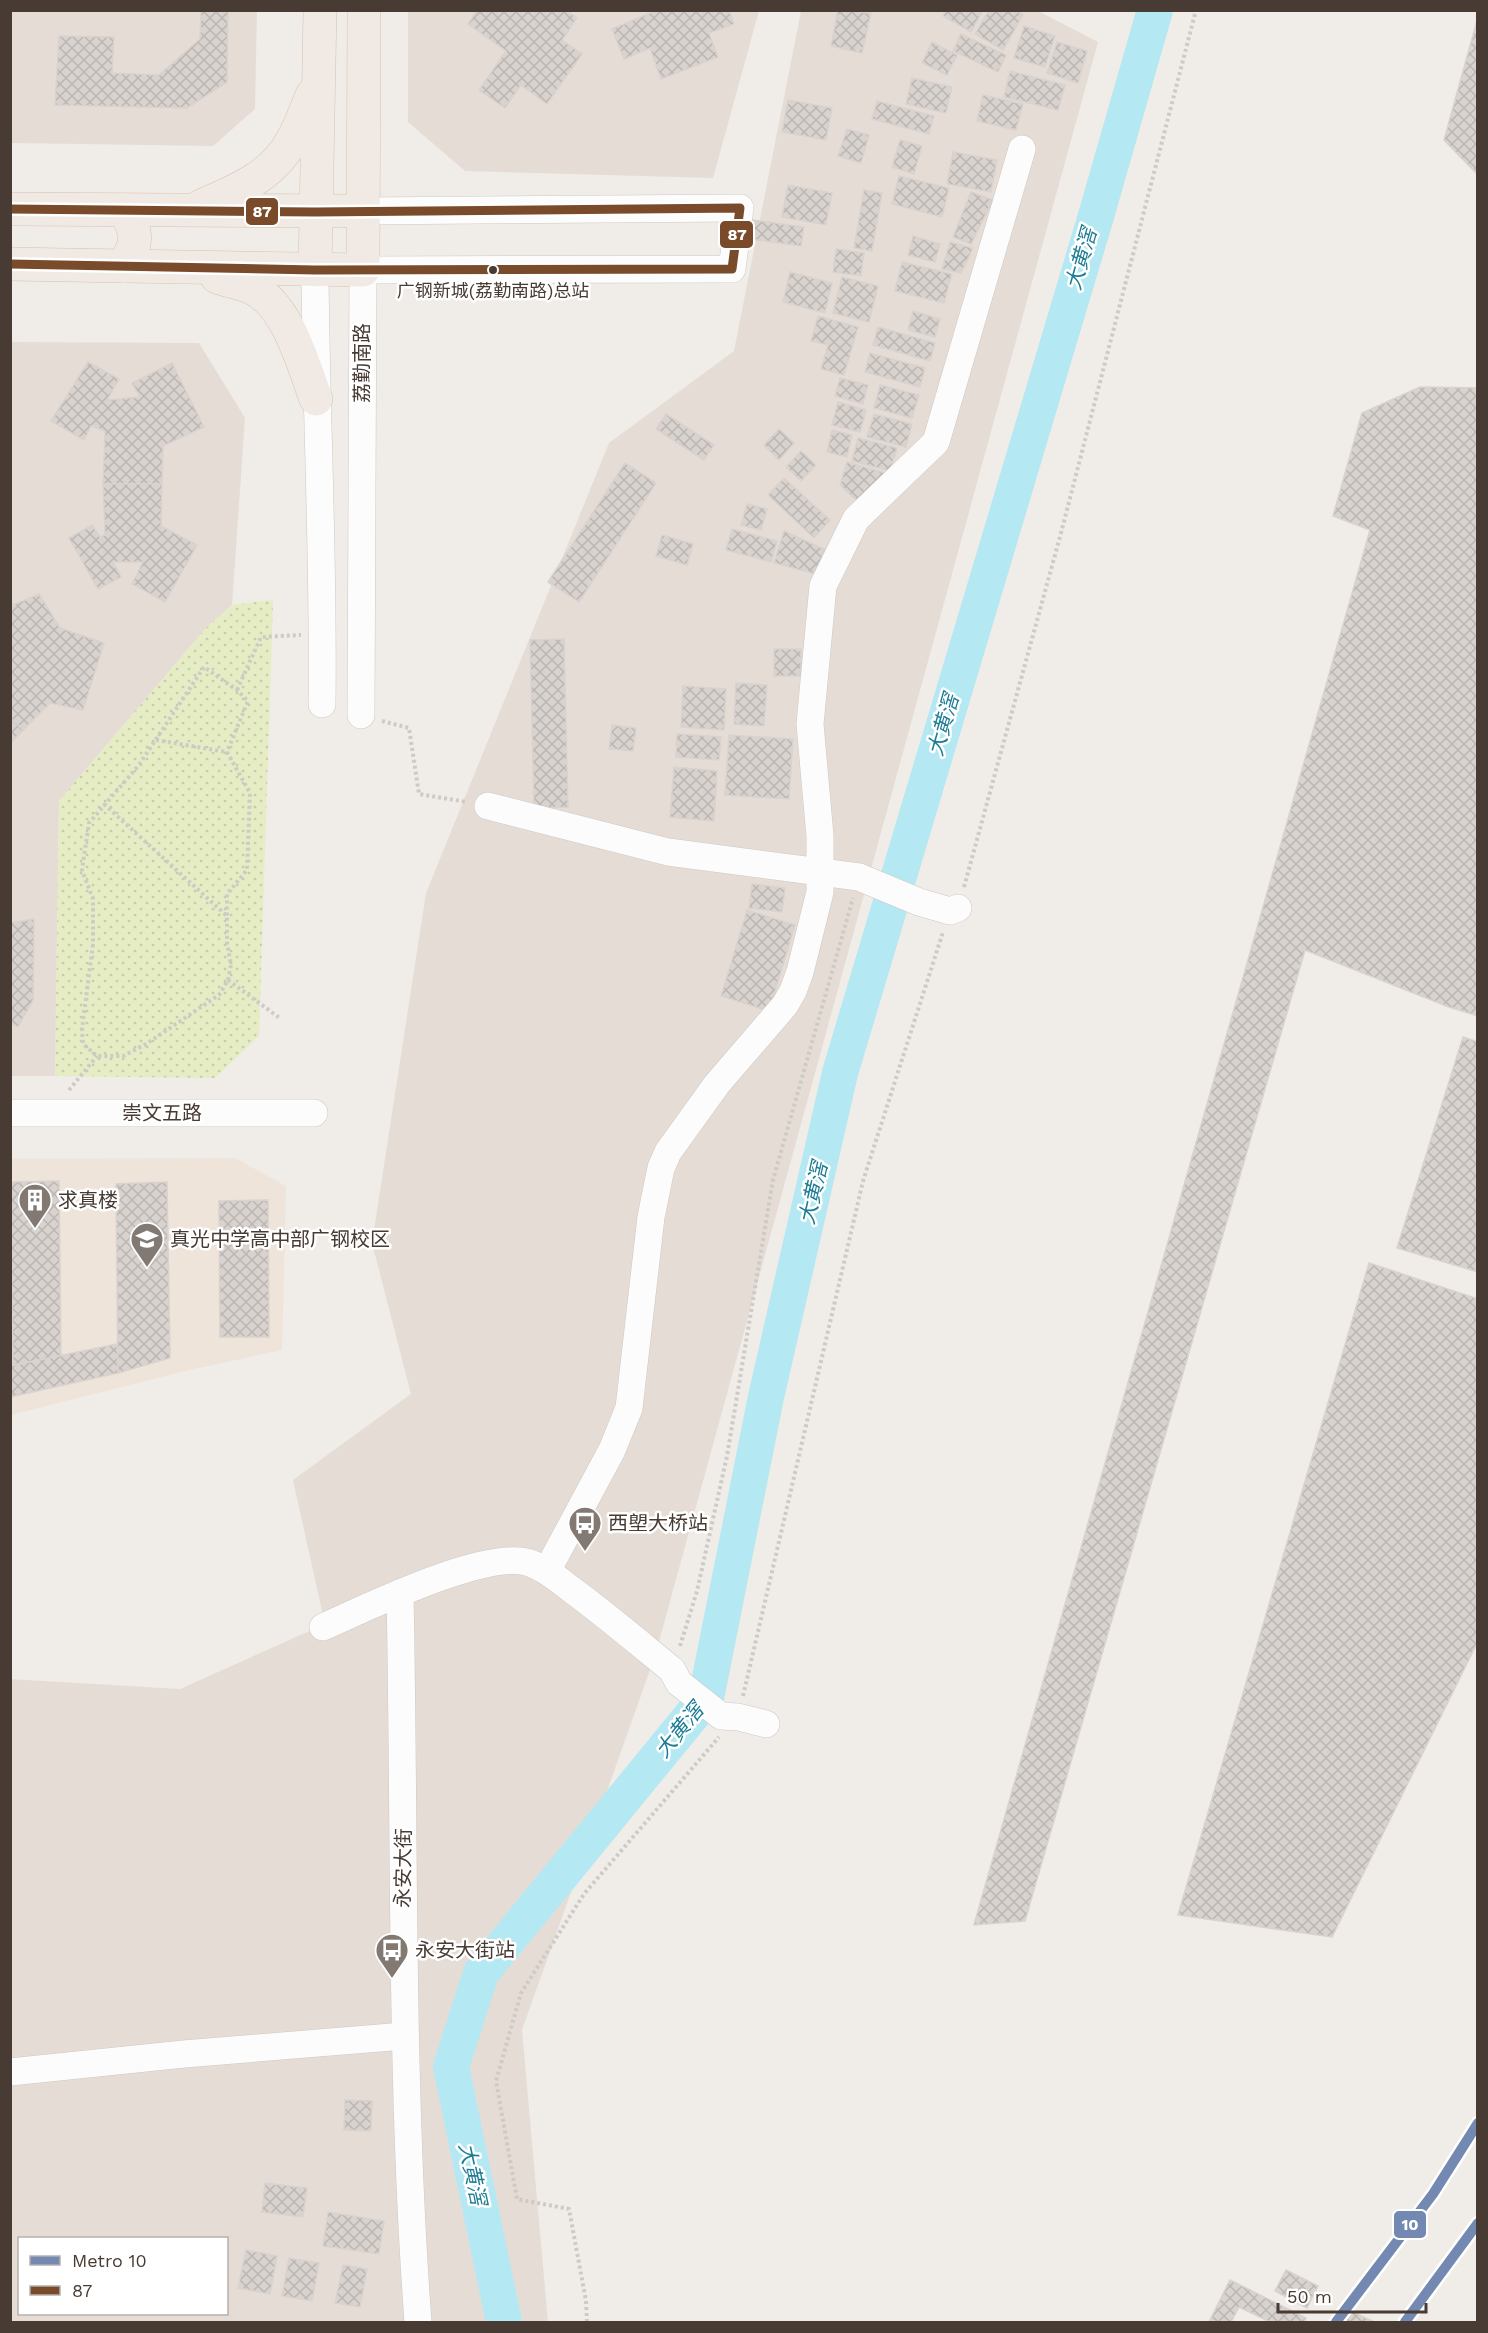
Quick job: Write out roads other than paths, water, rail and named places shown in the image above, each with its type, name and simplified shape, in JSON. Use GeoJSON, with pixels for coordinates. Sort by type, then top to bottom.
{"type":"FeatureCollection","features":[{"type":"Feature","properties":{"kind":"main road"},"geometry":{"type":"LineString","coordinates":[[315,270],[320,10]]}},
{"type":"Feature","properties":{"kind":"main road","name":"荔勤南路"},"geometry":{"type":"LineString","coordinates":[[363,270],[364,10]]}},
{"type":"Feature","properties":{"kind":"main road"},"geometry":{"type":"LineString","coordinates":[[189,210],[244,187],[272,166],[291,144],[320,77]]}},
{"type":"Feature","properties":{"kind":"main road"},"geometry":{"type":"LineString","coordinates":[[10,209],[364,211]]}},
{"type":"Feature","properties":{"kind":"main road"},"geometry":{"type":"LineString","coordinates":[[124,267],[135,247],[136,231],[125,210]]}},
{"type":"Feature","properties":{"kind":"main road"},"geometry":{"type":"LineString","coordinates":[[10,264],[363,270]]}},
{"type":"Feature","properties":{"kind":"main road"},"geometry":{"type":"LineString","coordinates":[[186,268],[254,289],[273,306],[296,345],[316,399]]}},
{"type":"Feature","properties":{"kind":"street"},"geometry":{"type":"LineString","coordinates":[[547,1571],[612,1450],[629,1408],[650,1228],[661,1167],[668,1152],[717,1084],[785,1005],[793,991],[815,915],[821,872],[810,724],[823,586],[856,519],[936,442],[1022,148]]}},
{"type":"Feature","properties":{"kind":"street"},"geometry":{"type":"LineString","coordinates":[[363,270],[732,269],[740,208],[364,211]]}},
{"type":"Feature","properties":{"kind":"street"},"geometry":{"type":"LineString","coordinates":[[315,270],[316,399],[323,634],[322,704]]}},
{"type":"Feature","properties":{"kind":"street","name":"荔勤南路"},"geometry":{"type":"LineString","coordinates":[[361,715],[363,270]]}},
{"type":"Feature","properties":{"kind":"street"},"geometry":{"type":"LineString","coordinates":[[488,806],[668,852],[821,872],[869,882],[919,902],[954,909]]}},
{"type":"Feature","properties":{"kind":"street","name":"崇文五路"},"geometry":{"type":"LineString","coordinates":[[10,1113],[314,1113]]}},
{"type":"Feature","properties":{"kind":"street"},"geometry":{"type":"LineString","coordinates":[[323,1627],[400,1593],[448,1575],[502,1560],[531,1563],[547,1571],[676,1677],[730,1716],[766,1724]]}},
{"type":"Feature","properties":{"kind":"street","name":"永安大街"},"geometry":{"type":"LineString","coordinates":[[400,1593],[404,1800],[404,2036],[408,2172],[418,2322]]}},
{"type":"Feature","properties":{"kind":"street"},"geometry":{"type":"LineString","coordinates":[[10,2072],[184,2054],[404,2036]]}},
{"type":"Feature","properties":{"kind":"waterway","name":"大黄滘"},"geometry":{"type":"LineString","coordinates":[[504,2322],[451,2067],[481,1973],[706,1698],[766,1397],[840,1073],[1096,216],[1155,10]]}},
{"type":"Feature","properties":{"kind":"metro line","name":"10"},"geometry":{"type":"LineString","coordinates":[[1336,2322],[1433,2194],[1478,2123]]}},
{"type":"Feature","properties":{"kind":"metro line","name":"10"},"geometry":{"type":"LineString","coordinates":[[1405,2322],[1478,2223]]}},
{"type":"Feature","properties":{"kind":"place","name":"广钢新城(荔勤南路)总站"},"geometry":{"type":"Point","coordinates":[493,270]}},
{"type":"Feature","properties":{"kind":"place","name":"求真楼"},"geometry":{"type":"Point","coordinates":[35,1229]}},
{"type":"Feature","properties":{"kind":"place","name":"真光中学高中部广钢校区"},"geometry":{"type":"Point","coordinates":[147,1268]}},
{"type":"Feature","properties":{"kind":"place","name":"西塱大桥站"},"geometry":{"type":"Point","coordinates":[585,1552]}},
{"type":"Feature","properties":{"kind":"place","name":"永安大街站"},"geometry":{"type":"Point","coordinates":[392,1979]}}]}
